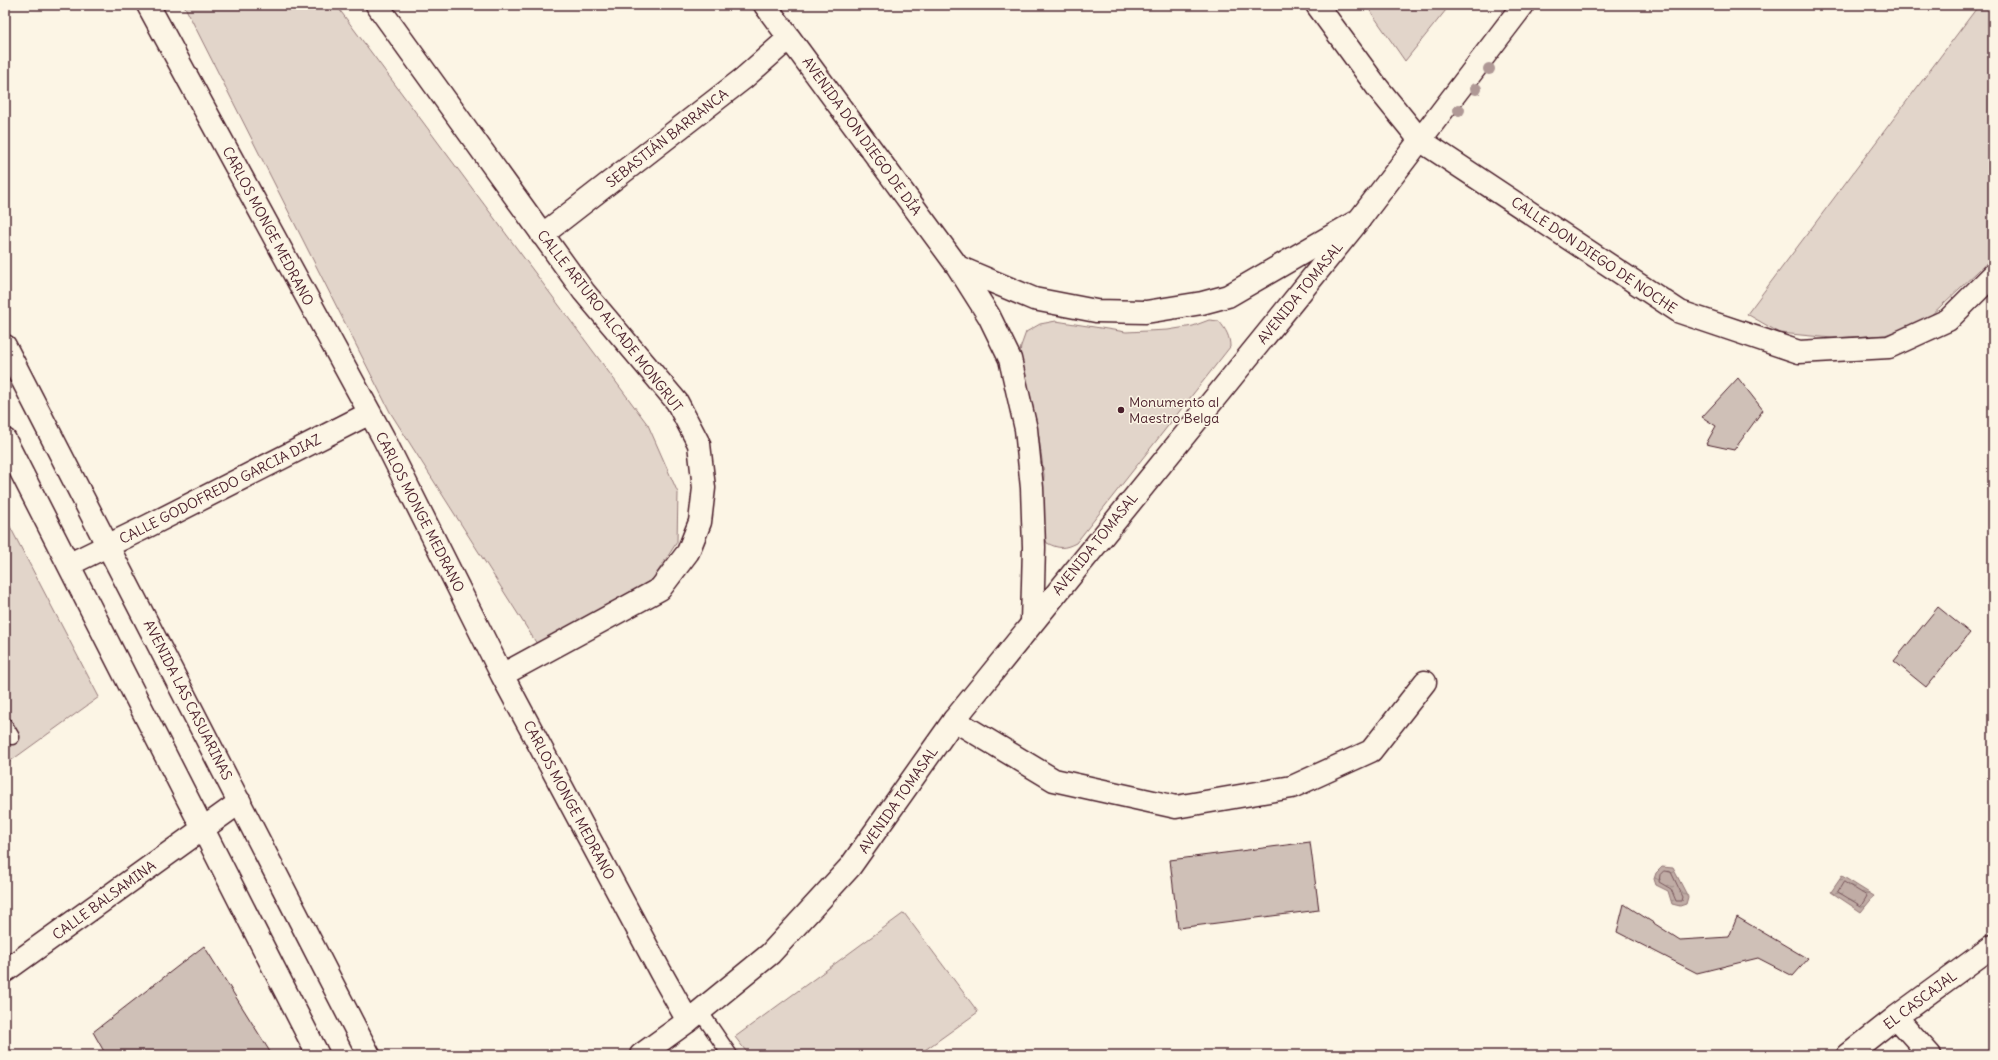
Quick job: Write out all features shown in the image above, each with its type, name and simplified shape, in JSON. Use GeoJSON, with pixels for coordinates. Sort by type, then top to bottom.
{"type":"FeatureCollection","features":[{"type":"Feature","properties":{"kind":"street","name":"CARLOS MONGE MEDRANO"},"geometry":{"type":"LineString","coordinates":[[148,5],[370,413],[502,675],[660,973],[694,1016]]}},
{"type":"Feature","properties":{"kind":"street","name":"CALLE ARTURO ALCADE MONGRUT"},"geometry":{"type":"LineString","coordinates":[[378,5],[584,292],[677,402],[699,444],[704,488],[700,522],[688,552],[660,589],[502,675]]}},
{"type":"Feature","properties":{"kind":"street","name":"AVENIDA DON DIEGO DE DÍA"},"geometry":{"type":"LineString","coordinates":[[765,5],[958,267],[989,316],[1010,360],[1026,429],[1032,488],[1034,547],[1032,622]]}},
{"type":"Feature","properties":{"kind":"street","name":"CALLE DON DIEGO DE NOCHE"},"geometry":{"type":"LineString","coordinates":[[1317,5],[1377,87],[1420,140],[1680,312],[1799,352],[1889,347],[1948,320],[1993,275]]}},
{"type":"Feature","properties":{"kind":"street","name":"AVENIDA TOMASAL"},"geometry":{"type":"LineString","coordinates":[[641,1055],[694,1016],[770,954],[850,867],[954,720],[1359,220],[1524,5]]}},
{"type":"Feature","properties":{"kind":"street","name":"SEBASTIÁN BARRANCA"},"geometry":{"type":"LineString","coordinates":[[542,235],[744,78],[789,38]]}},
{"type":"Feature","properties":{"kind":"street"},"geometry":{"type":"LineString","coordinates":[[958,267],[1034,299],[1096,312],[1146,312],[1202,303],[1228,296],[1359,220]]}},
{"type":"Feature","properties":{"kind":"street","name":"AVENIDA LAS CASUARINAS"},"geometry":{"type":"LineString","coordinates":[[5,346],[369,1055]]}},
{"type":"Feature","properties":{"kind":"street","name":"CALLE GODOFREDO GARCIA DIAZ"},"geometry":{"type":"LineString","coordinates":[[70,564],[370,413]]}},
{"type":"Feature","properties":{"kind":"street"},"geometry":{"type":"LineString","coordinates":[[5,440],[70,564],[318,1055]]}},
{"type":"Feature","properties":{"kind":"street"},"geometry":{"type":"LineString","coordinates":[[954,720],[1054,780],[1176,807],[1292,787],[1370,751],[1425,682]]}},
{"type":"Feature","properties":{"kind":"street","name":"CALLE BALSAMINA"},"geometry":{"type":"LineString","coordinates":[[5,971],[240,802]]}},
{"type":"Feature","properties":{"kind":"street","name":"EL CASCAJAL"},"geometry":{"type":"LineString","coordinates":[[1848,1055],[1896,1017],[1993,946]]}},
{"type":"Feature","properties":{"kind":"street"},"geometry":{"type":"LineString","coordinates":[[1896,1017],[1930,1055]]}},
{"type":"Feature","properties":{"kind":"lane"},"geometry":{"type":"LineString","coordinates":[[5,725],[12,737]]}},
{"type":"Feature","properties":{"kind":"lane"},"geometry":{"type":"LineString","coordinates":[[694,1016],[730,1055]]}},
{"type":"Feature","properties":{"kind":"shaded area"},"geometry":{"type":"Polygon","coordinates":[[[184,5],[336,5],[648,425],[678,493],[677,542],[653,579],[537,644],[390,412],[184,5]]]}},
{"type":"Feature","properties":{"kind":"shaded area"},"geometry":{"type":"Polygon","coordinates":[[[1366,5],[1450,5],[1405,61],[1366,5]]]}},
{"type":"Feature","properties":{"kind":"shaded area"},"geometry":{"type":"Polygon","coordinates":[[[1979,5],[1993,5],[1993,257],[1926,320],[1885,335],[1832,338],[1780,333],[1747,314],[1979,5]]]}},
{"type":"Feature","properties":{"kind":"shaded area"},"geometry":{"type":"Polygon","coordinates":[[[1209,320],[1219,321],[1224,327],[1230,347],[1076,543],[1062,548],[1047,543],[1041,527],[1044,475],[1039,438],[1032,402],[1019,360],[1021,346],[1026,332],[1040,324],[1056,321],[1126,332],[1168,330],[1193,326],[1209,320]]]}},
{"type":"Feature","properties":{"kind":"shaded area"},"geometry":{"type":"Polygon","coordinates":[[[5,517],[99,697],[5,765],[5,517]]]}},
{"type":"Feature","properties":{"kind":"shaded area"},"geometry":{"type":"Polygon","coordinates":[[[904,913],[978,1012],[918,1055],[749,1055],[735,1037],[904,913]]]}},
{"type":"Feature","properties":{"kind":"water"},"geometry":{"type":"Polygon","coordinates":[[[1662,867],[1673,868],[1688,897],[1686,904],[1680,906],[1672,904],[1668,891],[1656,885],[1654,879],[1656,873],[1662,867]]]}},
{"type":"Feature","properties":{"kind":"water"},"geometry":{"type":"Polygon","coordinates":[[[1842,876],[1874,896],[1861,912],[1831,892],[1842,876]]]}},
{"type":"Feature","properties":{"kind":"building"},"geometry":{"type":"Polygon","coordinates":[[[1738,378],[1763,410],[1734,450],[1706,444],[1716,426],[1702,417],[1738,378]]]}},
{"type":"Feature","properties":{"kind":"building"},"geometry":{"type":"Polygon","coordinates":[[[1938,607],[1970,633],[1926,687],[1894,661],[1938,607]]]}},
{"type":"Feature","properties":{"kind":"building"},"geometry":{"type":"Polygon","coordinates":[[[1310,842],[1319,910],[1178,928],[1170,860],[1310,842]]]}},
{"type":"Feature","properties":{"kind":"building"},"geometry":{"type":"Polygon","coordinates":[[[1624,904],[1680,940],[1729,937],[1737,917],[1808,959],[1793,976],[1758,958],[1697,973],[1617,932],[1624,904]]]}},
{"type":"Feature","properties":{"kind":"building"},"geometry":{"type":"Polygon","coordinates":[[[204,946],[272,1055],[106,1055],[93,1032],[204,946]]]}},
{"type":"Feature","properties":{"kind":"place","name":"Monumento al Maestro Belga"},"geometry":{"type":"Point","coordinates":[1121,410]}}]}
